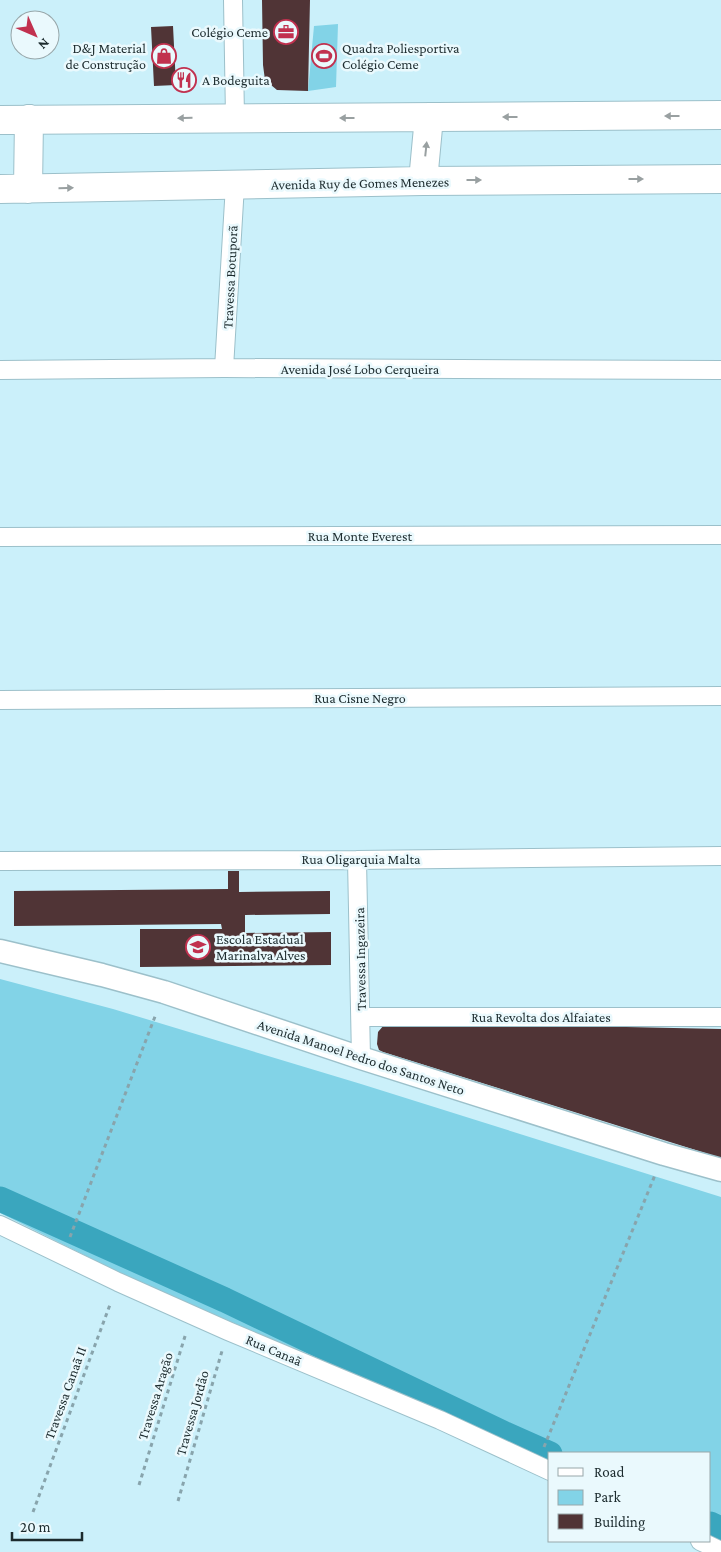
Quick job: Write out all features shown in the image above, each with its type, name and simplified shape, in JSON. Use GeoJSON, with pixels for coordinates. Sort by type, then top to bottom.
{"type":"FeatureCollection","features":[{"type":"Feature","properties":{"kind":"main road"},"geometry":{"type":"LineString","coordinates":[[0,120],[721,115]]}},
{"type":"Feature","properties":{"kind":"main road"},"geometry":{"type":"LineString","coordinates":[[423,180],[429,117]]}},
{"type":"Feature","properties":{"kind":"main road"},"geometry":{"type":"LineString","coordinates":[[28,189],[29,119]]}},
{"type":"Feature","properties":{"kind":"main road","name":"Avenida Ruy de Gomes Menezes"},"geometry":{"type":"LineString","coordinates":[[0,189],[423,180],[721,179]]}},
{"type":"Feature","properties":{"kind":"street"},"geometry":{"type":"LineString","coordinates":[[233,0],[235,117]]}},
{"type":"Feature","properties":{"kind":"street","name":"Travessa Botuporã"},"geometry":{"type":"LineString","coordinates":[[224,368],[235,185]]}},
{"type":"Feature","properties":{"kind":"street","name":"Avenida José Lobo Cerqueira"},"geometry":{"type":"LineString","coordinates":[[0,370],[224,368],[721,370]]}},
{"type":"Feature","properties":{"kind":"street","name":"Rua Monte Everest"},"geometry":{"type":"LineString","coordinates":[[0,537],[721,535]]}},
{"type":"Feature","properties":{"kind":"street","name":"Rua Cisne Negro"},"geometry":{"type":"LineString","coordinates":[[0,700],[721,696]]}},
{"type":"Feature","properties":{"kind":"street","name":"Rua Oligarquia Malta"},"geometry":{"type":"LineString","coordinates":[[0,861],[721,856]]}},
{"type":"Feature","properties":{"kind":"street","name":"Travessa Ingazeira"},"geometry":{"type":"LineString","coordinates":[[357,860],[361,1058]]}},
{"type":"Feature","properties":{"kind":"street","name":"Avenida Manoel Pedro dos Santos Neto"},"geometry":{"type":"LineString","coordinates":[[0,951],[164,992],[361,1058],[664,1154],[721,1170]]}},
{"type":"Feature","properties":{"kind":"street","name":"Rua Revolta dos Alfaiates"},"geometry":{"type":"LineString","coordinates":[[361,1017],[721,1017]]}},
{"type":"Feature","properties":{"kind":"street","name":"Rua Canaã"},"geometry":{"type":"LineString","coordinates":[[0,1225],[118,1282],[228,1331],[440,1420],[548,1470]]}},
{"type":"Feature","properties":{"kind":"street"},"geometry":{"type":"LineString","coordinates":[[702,1542],[721,1551]]}},
{"type":"Feature","properties":{"kind":"path"},"geometry":{"type":"LineString","coordinates":[[67,1245],[164,992]]}},
{"type":"Feature","properties":{"kind":"path"},"geometry":{"type":"LineString","coordinates":[[540,1455],[664,1154]]}},
{"type":"Feature","properties":{"kind":"path","name":"Travessa Canaã II"},"geometry":{"type":"LineString","coordinates":[[33,1512],[118,1282]]}},
{"type":"Feature","properties":{"kind":"path","name":"Travessa Aragão"},"geometry":{"type":"LineString","coordinates":[[139,1485],[192,1314]]}},
{"type":"Feature","properties":{"kind":"path","name":"Travessa Jordão"},"geometry":{"type":"LineString","coordinates":[[178,1501],[228,1331]]}},
{"type":"Feature","properties":{"kind":"green space","name":"Quadra Poliesportiva Colégio Ceme"},"geometry":{"type":"Polygon","coordinates":[[[338,24],[336,87],[308,91],[314,26],[338,24]]]}},
{"type":"Feature","properties":{"kind":"green space"},"geometry":{"type":"Polygon","coordinates":[[[0,979],[113,1009],[361,1084],[721,1197],[721,1539],[711,1534],[711,1452],[548,1452],[548,1460],[128,1277],[0,1213],[0,979]]]}},
{"type":"Feature","properties":{"kind":"building","name":"Colégio Ceme"},"geometry":{"type":"Polygon","coordinates":[[[262,0],[310,0],[308,91],[277,90],[265,80],[262,0]]]}},
{"type":"Feature","properties":{"kind":"building","name":"D&J Material de Construção"},"geometry":{"type":"Polygon","coordinates":[[[173,26],[176,85],[154,86],[151,27],[173,26]]]}},
{"type":"Feature","properties":{"kind":"building","name":"Escola Estadual Marinalva Alves"},"geometry":{"type":"Polygon","coordinates":[[[228,871],[239,871],[239,892],[330,891],[330,914],[245,915],[245,933],[331,932],[331,965],[140,967],[140,929],[222,929],[221,924],[14,926],[14,891],[228,889],[228,871]]]}},
{"type":"Feature","properties":{"kind":"building"},"geometry":{"type":"Polygon","coordinates":[[[392,1022],[721,1029],[721,1158],[383,1052],[379,1050],[377,1044],[378,1032],[384,1025],[392,1022]]]}},
{"type":"Feature","properties":{"kind":"waterway"},"geometry":{"type":"LineString","coordinates":[[0,1199],[225,1300],[548,1453]]}},
{"type":"Feature","properties":{"kind":"waterway"},"geometry":{"type":"LineString","coordinates":[[711,1524],[721,1529]]}},
{"type":"Feature","properties":{"kind":"place","name":"Colégio Ceme"},"geometry":{"type":"Point","coordinates":[286,32]}},
{"type":"Feature","properties":{"kind":"place","name":"D&J Material de Construção"},"geometry":{"type":"Point","coordinates":[164,56]}},
{"type":"Feature","properties":{"kind":"place","name":"Quadra Poliesportiva Colégio Ceme"},"geometry":{"type":"Point","coordinates":[324,56]}},
{"type":"Feature","properties":{"kind":"place","name":"A Bodeguita"},"geometry":{"type":"Point","coordinates":[184,80]}},
{"type":"Feature","properties":{"kind":"place","name":"Escola Estadual Marinalva Alves"},"geometry":{"type":"Point","coordinates":[198,947]}}]}
